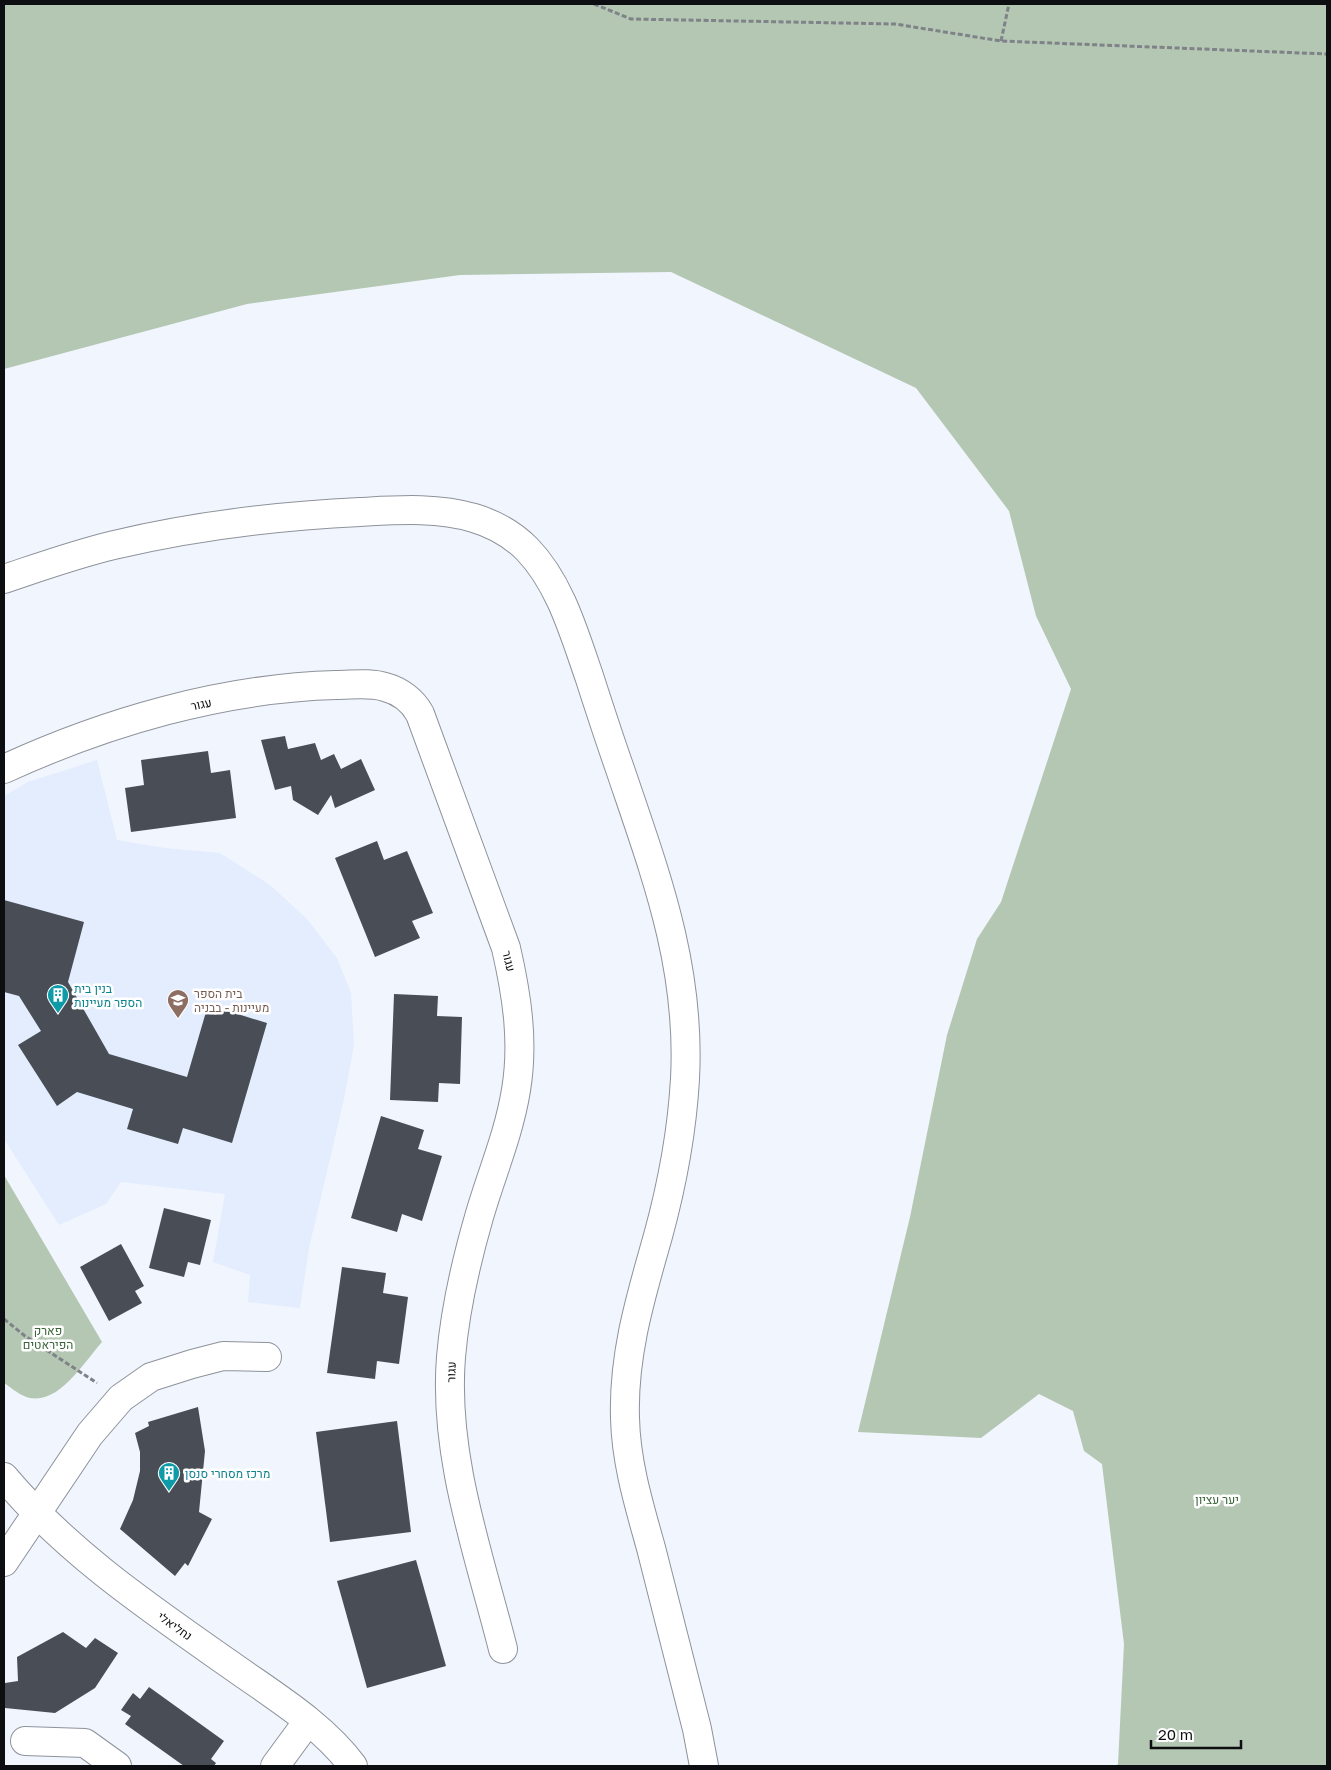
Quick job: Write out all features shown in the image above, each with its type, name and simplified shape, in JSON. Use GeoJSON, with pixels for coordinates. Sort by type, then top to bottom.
{"type":"FeatureCollection","features":[{"type":"Feature","properties":{"kind":"street"},"geometry":{"type":"LineString","coordinates":[[4,579],[113,545],[177,532],[248,521],[414,509],[473,518],[495,526],[514,537],[529,550],[551,581],[574,633],[665,902],[681,977],[686,1047],[682,1113],[670,1183],[630,1340],[625,1397],[625,1423],[635,1490],[698,1729],[704,1766]]}},
{"type":"Feature","properties":{"kind":"street","name":"עגור"},"geometry":{"type":"LineString","coordinates":[[4,769],[69,743],[127,723],[188,706],[250,693],[313,686],[376,684],[402,694],[420,714],[506,948],[515,988],[519,1028],[519,1069],[512,1112],[479,1217],[460,1298],[451,1357],[450,1394],[458,1465],[503,1649]]}},
{"type":"Feature","properties":{"kind":"street"},"geometry":{"type":"LineString","coordinates":[[4,1562],[90,1434],[121,1398],[151,1377],[192,1364],[224,1356],[268,1357]]}},
{"type":"Feature","properties":{"kind":"street","name":"נחליאלי"},"geometry":{"type":"LineString","coordinates":[[4,1477],[37,1514],[74,1548],[135,1597],[308,1721],[353,1766]]}},
{"type":"Feature","properties":{"kind":"street"},"geometry":{"type":"LineString","coordinates":[[275,1766],[308,1721]]}},
{"type":"Feature","properties":{"kind":"street"},"geometry":{"type":"LineString","coordinates":[[25,1741],[84,1743],[117,1766]]}},
{"type":"Feature","properties":{"kind":"path"},"geometry":{"type":"LineString","coordinates":[[594,4],[631,19],[895,24],[1001,41],[1327,54]]}},
{"type":"Feature","properties":{"kind":"path"},"geometry":{"type":"LineString","coordinates":[[1001,41],[1009,4]]}},
{"type":"Feature","properties":{"kind":"path"},"geometry":{"type":"LineString","coordinates":[[4,1319],[24,1336],[121,1398]]}},
{"type":"Feature","properties":{"kind":"shaded area","name":"בית הספר מעיינות - בבניה"},"geometry":{"type":"Polygon","coordinates":[[[97,760],[117,840],[165,848],[220,853],[270,885],[307,919],[337,958],[351,993],[354,1045],[344,1099],[309,1248],[300,1308],[248,1302],[250,1275],[213,1262],[225,1194],[121,1182],[106,1204],[59,1225],[4,1139],[4,796],[28,782],[97,760]]]}},
{"type":"Feature","properties":{"kind":"green space","name":"יער עציון"},"geometry":{"type":"Polygon","coordinates":[[[4,4],[1327,4],[1327,1766],[1116,1766],[1118,1764],[1124,1644],[1102,1464],[1084,1451],[1073,1411],[1039,1394],[981,1438],[858,1432],[910,1217],[947,1035],[977,939],[1001,902],[1071,689],[1036,616],[1009,511],[916,388],[671,272],[460,275],[247,304],[4,369],[4,4]]]}},
{"type":"Feature","properties":{"kind":"green space","name":"פארק הפיראטים"},"geometry":{"type":"Polygon","coordinates":[[[4,1175],[102,1342],[68,1382],[47,1396],[36,1399],[21,1395],[4,1383],[4,1175]]]}},
{"type":"Feature","properties":{"kind":"building"},"geometry":{"type":"Polygon","coordinates":[[[285,736],[288,749],[315,743],[321,760],[334,754],[341,769],[361,759],[375,790],[335,808],[331,795],[318,815],[293,800],[291,786],[275,790],[261,740],[285,736]]]}},
{"type":"Feature","properties":{"kind":"building"},"geometry":{"type":"Polygon","coordinates":[[[208,751],[211,773],[230,770],[236,818],[131,832],[125,788],[144,785],[141,760],[208,751]]]}},
{"type":"Feature","properties":{"kind":"building"},"geometry":{"type":"Polygon","coordinates":[[[377,841],[384,860],[407,851],[433,913],[412,921],[420,938],[375,957],[335,858],[377,841]]]}},
{"type":"Feature","properties":{"kind":"building","name":"בנין בית הספר מעיינות"},"geometry":{"type":"Polygon","coordinates":[[[4,900],[84,922],[68,982],[109,1054],[187,1077],[208,1005],[267,1023],[232,1143],[183,1128],[178,1144],[127,1129],[133,1109],[77,1092],[57,1106],[18,1045],[41,1031],[19,996],[4,992],[4,900]]]}},
{"type":"Feature","properties":{"kind":"building"},"geometry":{"type":"Polygon","coordinates":[[[394,994],[438,996],[437,1016],[462,1017],[460,1084],[439,1083],[438,1102],[390,1100],[394,994]]]}},
{"type":"Feature","properties":{"kind":"building"},"geometry":{"type":"Polygon","coordinates":[[[381,1116],[424,1130],[418,1149],[442,1156],[422,1221],[402,1214],[397,1232],[351,1218],[381,1116]]]}},
{"type":"Feature","properties":{"kind":"building"},"geometry":{"type":"Polygon","coordinates":[[[164,1208],[211,1220],[200,1265],[188,1262],[184,1277],[149,1268],[164,1208]]]}},
{"type":"Feature","properties":{"kind":"building"},"geometry":{"type":"Polygon","coordinates":[[[121,1244],[144,1286],[135,1291],[142,1303],[109,1321],[80,1267],[121,1244]]]}},
{"type":"Feature","properties":{"kind":"building"},"geometry":{"type":"Polygon","coordinates":[[[342,1267],[386,1273],[383,1293],[408,1297],[399,1364],[377,1361],[375,1379],[327,1373],[342,1267]]]}},
{"type":"Feature","properties":{"kind":"building","name":"מרכז מסחרי סנסן"},"geometry":{"type":"Polygon","coordinates":[[[198,1407],[205,1451],[199,1512],[212,1519],[188,1566],[185,1563],[175,1576],[120,1529],[133,1500],[140,1471],[140,1452],[135,1433],[149,1426],[148,1422],[198,1407]]]}},
{"type":"Feature","properties":{"kind":"building"},"geometry":{"type":"Polygon","coordinates":[[[397,1421],[411,1532],[330,1542],[316,1432],[397,1421]]]}},
{"type":"Feature","properties":{"kind":"building"},"geometry":{"type":"Polygon","coordinates":[[[416,1560],[446,1666],[367,1688],[337,1581],[416,1560]]]}},
{"type":"Feature","properties":{"kind":"building"},"geometry":{"type":"Polygon","coordinates":[[[63,1632],[86,1648],[95,1638],[118,1653],[95,1688],[55,1713],[5,1708],[5,1683],[18,1681],[17,1657],[63,1632]]]}},
{"type":"Feature","properties":{"kind":"building"},"geometry":{"type":"Polygon","coordinates":[[[149,1687],[224,1741],[211,1759],[216,1763],[214,1766],[184,1766],[125,1724],[131,1716],[121,1710],[133,1693],[140,1699],[149,1687]]]}},
{"type":"Feature","properties":{"kind":"place","name":"בנין בית הספר מעיינות"},"geometry":{"type":"Point","coordinates":[58,1014]}},
{"type":"Feature","properties":{"kind":"place","name":"בית הספר מעיינות - בבניה"},"geometry":{"type":"Point","coordinates":[178,1019]}},
{"type":"Feature","properties":{"kind":"place","name":"מרכז מסחרי סנסן"},"geometry":{"type":"Point","coordinates":[169,1492]}}]}
